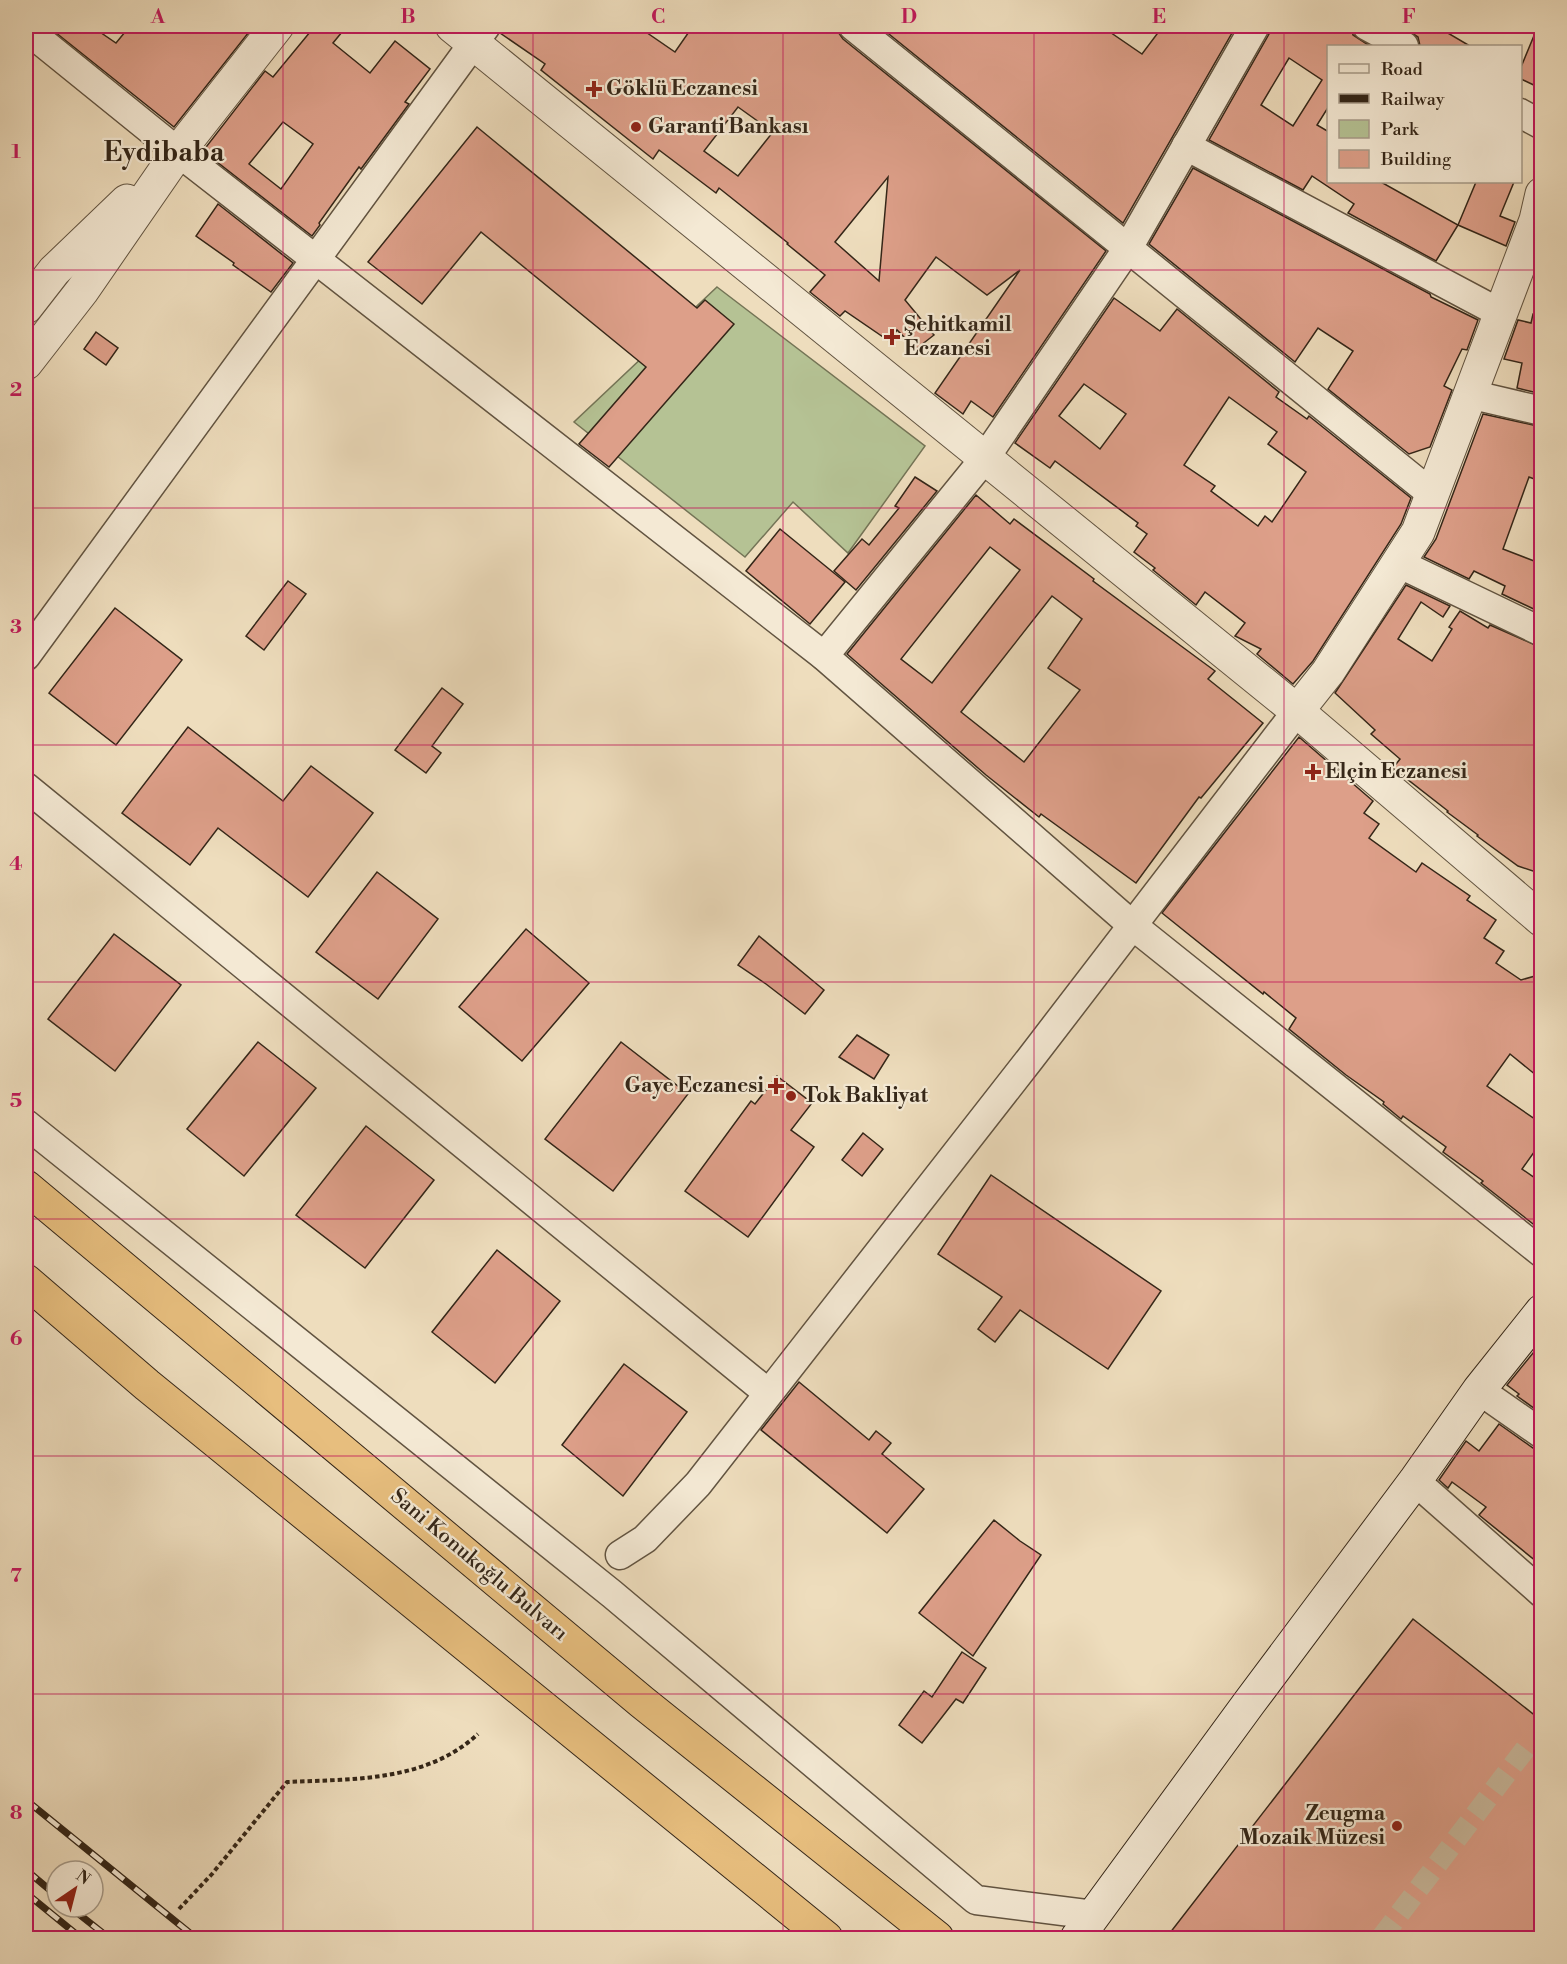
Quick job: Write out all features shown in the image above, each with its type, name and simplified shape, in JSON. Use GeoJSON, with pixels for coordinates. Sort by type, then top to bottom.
{"type":"FeatureCollection","features":[{"type":"Feature","properties":{"kind":"highway","name":"Sani Konukoğlu Bulvarı"},"geometry":{"type":"LineString","coordinates":[[26,1187],[642,1702],[937,1938]]}},
{"type":"Feature","properties":{"kind":"highway"},"geometry":{"type":"LineString","coordinates":[[26,1281],[147,1385],[826,1938]]}},
{"type":"Feature","properties":{"kind":"street"},"geometry":{"type":"LineString","coordinates":[[26,363],[82,291],[178,152],[277,26]]}},
{"type":"Feature","properties":{"kind":"street"},"geometry":{"type":"LineString","coordinates":[[853,26],[1432,494]]}},
{"type":"Feature","properties":{"kind":"street"},"geometry":{"type":"LineString","coordinates":[[824,656],[985,458],[1128,248],[1255,26]]}},
{"type":"Feature","properties":{"kind":"street"},"geometry":{"type":"LineString","coordinates":[[1367,26],[1402,45]]}},
{"type":"Feature","properties":{"kind":"street"},"geometry":{"type":"LineString","coordinates":[[26,29],[178,152],[824,656],[1132,925],[1542,1252]]}},
{"type":"Feature","properties":{"kind":"street"},"geometry":{"type":"LineString","coordinates":[[26,656],[315,258],[470,31],[985,458],[1297,711],[1542,920]]}},
{"type":"Feature","properties":{"kind":"street"},"geometry":{"type":"LineString","coordinates":[[1522,114],[1542,125]]}},
{"type":"Feature","properties":{"kind":"street"},"geometry":{"type":"LineString","coordinates":[[1186,146],[1500,313]]}},
{"type":"Feature","properties":{"kind":"street"},"geometry":{"type":"LineString","coordinates":[[26,307],[54,271],[178,152]]}},
{"type":"Feature","properties":{"kind":"street"},"geometry":{"type":"LineString","coordinates":[[620,1555],[645,1539],[698,1484],[1328,672],[1418,532],[1540,211]]}},
{"type":"Feature","properties":{"kind":"street"},"geometry":{"type":"LineString","coordinates":[[1469,394],[1542,411]]}},
{"type":"Feature","properties":{"kind":"street"},"geometry":{"type":"LineString","coordinates":[[1398,563],[1542,632]]}},
{"type":"Feature","properties":{"kind":"street"},"geometry":{"type":"LineString","coordinates":[[26,787],[768,1393]]}},
{"type":"Feature","properties":{"kind":"street"},"geometry":{"type":"LineString","coordinates":[[26,1124],[612,1594],[976,1900],[1086,1927],[1415,1481],[1479,1390],[1542,1311]]}},
{"type":"Feature","properties":{"kind":"street"},"geometry":{"type":"LineString","coordinates":[[1479,1390],[1542,1434]]}},
{"type":"Feature","properties":{"kind":"street"},"geometry":{"type":"LineString","coordinates":[[1415,1481],[1542,1593]]}},
{"type":"Feature","properties":{"kind":"path"},"geometry":{"type":"LineString","coordinates":[[179,1909],[212,1874],[287,1782],[383,1777],[423,1768],[463,1748],[478,1734]]}},
{"type":"Feature","properties":{"kind":"green space"},"geometry":{"type":"Polygon","coordinates":[[[717,287],[925,446],[848,553],[793,502],[745,557],[574,422],[717,287]]]}},
{"type":"Feature","properties":{"kind":"building"},"geometry":{"type":"Polygon","coordinates":[[[52,26],[91,26],[116,43],[130,26],[239,26],[249,32],[174,127],[50,28],[52,26]]]}},
{"type":"Feature","properties":{"kind":"building"},"geometry":{"type":"Polygon","coordinates":[[[315,26],[347,26],[333,43],[370,73],[395,41],[430,69],[405,102],[409,104],[361,169],[359,167],[312,236],[203,151],[265,71],[273,77],[315,26]],[[283,122],[249,164],[281,189],[313,144],[283,122]]]}},
{"type":"Feature","properties":{"kind":"building"},"geometry":{"type":"Polygon","coordinates":[[[502,26],[637,26],[675,52],[693,26],[837,26],[843,39],[1106,251],[993,417],[971,401],[963,414],[935,393],[1020,270],[987,295],[936,257],[905,300],[934,335],[916,349],[897,330],[889,341],[845,311],[840,316],[810,292],[825,275],[719,188],[716,193],[659,150],[653,159],[541,70],[545,64],[500,33],[502,26]],[[738,107],[704,151],[738,176],[773,132],[738,107]],[[888,177],[835,242],[879,281],[888,177]]]}},
{"type":"Feature","properties":{"kind":"building"},"geometry":{"type":"Polygon","coordinates":[[[879,26],[1101,26],[1142,54],[1163,26],[1236,26],[1123,223],[879,26]]]}},
{"type":"Feature","properties":{"kind":"building"},"geometry":{"type":"Polygon","coordinates":[[[1271,26],[1351,26],[1353,35],[1368,45],[1327,45],[1327,109],[1317,125],[1327,131],[1327,183],[1383,183],[1458,225],[1436,261],[1348,213],[1354,204],[1312,176],[1303,190],[1209,140],[1269,34],[1271,26]],[[1289,58],[1261,105],[1293,126],[1322,80],[1289,58]]]}},
{"type":"Feature","properties":{"kind":"building"},"geometry":{"type":"Polygon","coordinates":[[[1401,26],[1436,26],[1468,45],[1420,45],[1418,37],[1401,26]]]}},
{"type":"Feature","properties":{"kind":"building"},"geometry":{"type":"Polygon","coordinates":[[[1538,26],[1542,26],[1542,89],[1522,79],[1522,65],[1538,26]]]}},
{"type":"Feature","properties":{"kind":"building"},"geometry":{"type":"Polygon","coordinates":[[[477,127],[697,308],[705,300],[734,324],[609,467],[579,444],[646,367],[481,232],[422,304],[368,262],[477,127]]]}},
{"type":"Feature","properties":{"kind":"building"},"geometry":{"type":"Polygon","coordinates":[[[1193,168],[1430,294],[1431,297],[1478,320],[1467,350],[1462,349],[1444,386],[1452,390],[1430,447],[1409,454],[1328,389],[1353,351],[1318,328],[1295,362],[1149,244],[1193,168]]]}},
{"type":"Feature","properties":{"kind":"building"},"geometry":{"type":"Polygon","coordinates":[[[1476,183],[1514,183],[1500,216],[1515,222],[1506,246],[1458,225],[1476,183]]]}},
{"type":"Feature","properties":{"kind":"building"},"geometry":{"type":"Polygon","coordinates":[[[218,204],[293,263],[271,292],[196,236],[218,204]]]}},
{"type":"Feature","properties":{"kind":"building"},"geometry":{"type":"Polygon","coordinates":[[[1114,298],[1160,331],[1177,309],[1279,392],[1276,397],[1307,419],[1309,416],[1411,498],[1401,524],[1313,661],[1293,684],[1257,654],[1261,649],[1235,636],[1245,623],[1205,592],[1196,605],[1134,552],[1147,534],[1136,526],[1138,523],[1055,461],[1050,468],[1015,443],[1114,298]],[[1084,384],[1059,416],[1100,449],[1126,414],[1084,384]],[[1229,397],[1184,465],[1215,486],[1211,491],[1258,526],[1265,516],[1272,522],[1306,472],[1268,444],[1277,432],[1229,397]]]}},
{"type":"Feature","properties":{"kind":"building"},"geometry":{"type":"Polygon","coordinates":[[[1533,314],[1542,315],[1542,394],[1517,388],[1522,363],[1504,359],[1518,320],[1531,323],[1533,314]]]}},
{"type":"Feature","properties":{"kind":"building"},"geometry":{"type":"Polygon","coordinates":[[[96,332],[118,348],[106,365],[84,349],[96,332]]]}},
{"type":"Feature","properties":{"kind":"building"},"geometry":{"type":"Polygon","coordinates":[[[1483,414],[1542,427],[1542,482],[1529,477],[1503,549],[1542,564],[1542,613],[1502,594],[1505,586],[1474,571],[1469,579],[1424,557],[1436,539],[1483,414]]]}},
{"type":"Feature","properties":{"kind":"building"},"geometry":{"type":"Polygon","coordinates":[[[915,477],[937,491],[856,590],[834,571],[862,539],[869,545],[899,508],[895,506],[915,477]]]}},
{"type":"Feature","properties":{"kind":"building"},"geometry":{"type":"Polygon","coordinates":[[[976,495],[1010,524],[1014,519],[1094,579],[1093,581],[1215,671],[1208,679],[1263,723],[1201,798],[1199,797],[1136,883],[1041,814],[1039,817],[986,775],[847,654],[976,495]],[[990,547],[901,659],[932,683],[1020,570],[990,547]],[[1052,596],[961,712],[1024,762],[1080,690],[1048,668],[1082,619],[1052,596]]]}},
{"type":"Feature","properties":{"kind":"building"},"geometry":{"type":"Polygon","coordinates":[[[780,529],[845,582],[810,624],[746,571],[780,529]]]}},
{"type":"Feature","properties":{"kind":"building"},"geometry":{"type":"Polygon","coordinates":[[[288,581],[306,594],[264,650],[246,636],[288,581]]]}},
{"type":"Feature","properties":{"kind":"building"},"geometry":{"type":"Polygon","coordinates":[[[1406,585],[1450,606],[1443,617],[1421,602],[1398,639],[1432,661],[1452,629],[1449,627],[1460,611],[1488,628],[1490,625],[1542,648],[1542,874],[1518,866],[1393,768],[1400,759],[1371,734],[1375,730],[1335,693],[1406,585]]]}},
{"type":"Feature","properties":{"kind":"building"},"geometry":{"type":"Polygon","coordinates":[[[115,608],[182,660],[116,745],[49,693],[115,608]]]}},
{"type":"Feature","properties":{"kind":"building"},"geometry":{"type":"Polygon","coordinates":[[[442,688],[463,704],[432,746],[441,753],[426,773],[395,750],[442,688]]]}},
{"type":"Feature","properties":{"kind":"building"},"geometry":{"type":"Polygon","coordinates":[[[188,727],[283,801],[311,766],[373,813],[308,897],[218,828],[190,865],[122,813],[188,727]]]}},
{"type":"Feature","properties":{"kind":"building"},"geometry":{"type":"Polygon","coordinates":[[[1299,737],[1373,801],[1364,813],[1379,824],[1369,838],[1416,872],[1422,863],[1470,896],[1467,900],[1496,920],[1484,938],[1504,951],[1496,963],[1521,980],[1542,974],[1542,1080],[1510,1054],[1487,1086],[1542,1124],[1542,1141],[1522,1169],[1542,1183],[1542,1231],[1481,1183],[1483,1181],[1443,1152],[1446,1147],[1403,1116],[1401,1119],[1383,1104],[1384,1102],[1289,1029],[1296,1018],[1162,913],[1299,737]]]}},
{"type":"Feature","properties":{"kind":"building"},"geometry":{"type":"Polygon","coordinates":[[[377,872],[438,919],[378,999],[316,952],[377,872]]]}},
{"type":"Feature","properties":{"kind":"building"},"geometry":{"type":"Polygon","coordinates":[[[526,929],[589,983],[522,1061],[459,1007],[526,929]]]}},
{"type":"Feature","properties":{"kind":"building"},"geometry":{"type":"Polygon","coordinates":[[[114,934],[181,985],[115,1071],[48,1019],[114,934]]]}},
{"type":"Feature","properties":{"kind":"building"},"geometry":{"type":"Polygon","coordinates":[[[759,936],[824,990],[805,1014],[738,965],[759,936]]]}},
{"type":"Feature","properties":{"kind":"building"},"geometry":{"type":"Polygon","coordinates":[[[857,1035],[889,1055],[874,1079],[839,1057],[857,1035]]]}},
{"type":"Feature","properties":{"kind":"building"},"geometry":{"type":"Polygon","coordinates":[[[258,1042],[316,1088],[244,1176],[187,1129],[258,1042]]]}},
{"type":"Feature","properties":{"kind":"building"},"geometry":{"type":"Polygon","coordinates":[[[621,1042],[688,1094],[613,1191],[545,1139],[621,1042]]]}},
{"type":"Feature","properties":{"kind":"building"},"geometry":{"type":"Polygon","coordinates":[[[777,1076],[812,1103],[791,1130],[814,1147],[748,1237],[685,1191],[751,1101],[755,1104],[777,1076]]]}},
{"type":"Feature","properties":{"kind":"building"},"geometry":{"type":"Polygon","coordinates":[[[366,1126],[434,1180],[365,1268],[296,1215],[366,1126]]]}},
{"type":"Feature","properties":{"kind":"building"},"geometry":{"type":"Polygon","coordinates":[[[863,1133],[883,1149],[862,1176],[842,1160],[863,1133]]]}},
{"type":"Feature","properties":{"kind":"building"},"geometry":{"type":"Polygon","coordinates":[[[991,1175],[1161,1291],[1108,1369],[1020,1310],[995,1342],[978,1329],[1002,1297],[938,1254],[991,1175]]]}},
{"type":"Feature","properties":{"kind":"building"},"geometry":{"type":"Polygon","coordinates":[[[497,1250],[560,1301],[495,1383],[432,1332],[497,1250]]]}},
{"type":"Feature","properties":{"kind":"building"},"geometry":{"type":"Polygon","coordinates":[[[1542,1342],[1542,1414],[1517,1396],[1519,1394],[1507,1385],[1542,1342]]]}},
{"type":"Feature","properties":{"kind":"building"},"geometry":{"type":"Polygon","coordinates":[[[624,1364],[687,1412],[623,1496],[562,1445],[624,1364]]]}},
{"type":"Feature","properties":{"kind":"building"},"geometry":{"type":"Polygon","coordinates":[[[799,1382],[869,1440],[876,1431],[891,1443],[882,1454],[924,1489],[887,1533],[761,1430],[799,1382]]]}},
{"type":"Feature","properties":{"kind":"building"},"geometry":{"type":"Polygon","coordinates":[[[1499,1424],[1533,1448],[1542,1450],[1542,1566],[1479,1515],[1486,1507],[1452,1482],[1448,1488],[1439,1480],[1466,1441],[1479,1451],[1499,1424]]]}},
{"type":"Feature","properties":{"kind":"building"},"geometry":{"type":"Polygon","coordinates":[[[994,1520],[1041,1555],[973,1656],[919,1613],[994,1520]]]}},
{"type":"Feature","properties":{"kind":"building","name":"Zeugma Mozaik Müzesi"},"geometry":{"type":"Polygon","coordinates":[[[1413,1619],[1542,1721],[1542,1938],[1166,1938],[1413,1619]]]}},
{"type":"Feature","properties":{"kind":"building"},"geometry":{"type":"Polygon","coordinates":[[[962,1652],[986,1668],[963,1703],[956,1699],[922,1743],[899,1725],[924,1691],[932,1697],[962,1652]]]}},
{"type":"Feature","properties":{"kind":"tunnel"},"geometry":{"type":"LineString","coordinates":[[1381,1938],[1526,1748]]}},
{"type":"Feature","properties":{"kind":"railway"},"geometry":{"type":"LineString","coordinates":[[26,1800],[196,1938]]}},
{"type":"Feature","properties":{"kind":"railway"},"geometry":{"type":"LineString","coordinates":[[26,1870],[45,1886]]}},
{"type":"Feature","properties":{"kind":"railway"},"geometry":{"type":"LineString","coordinates":[[26,1893],[81,1938]]}},
{"type":"Feature","properties":{"kind":"railway"},"geometry":{"type":"LineString","coordinates":[[85,1919],[109,1938]]}},
{"type":"Feature","properties":{"kind":"place","name":"Göklü Eczanesi"},"geometry":{"type":"Point","coordinates":[594,89]}},
{"type":"Feature","properties":{"kind":"place","name":"Garanti Bankası"},"geometry":{"type":"Point","coordinates":[636,127]}},
{"type":"Feature","properties":{"kind":"place","name":"Şehitkamil Eczanesi"},"geometry":{"type":"Point","coordinates":[892,337]}},
{"type":"Feature","properties":{"kind":"place","name":"Elçin Eczanesi"},"geometry":{"type":"Point","coordinates":[1313,772]}},
{"type":"Feature","properties":{"kind":"place","name":"Gaye Eczanesi"},"geometry":{"type":"Point","coordinates":[776,1086]}},
{"type":"Feature","properties":{"kind":"place","name":"Tok Bakliyat"},"geometry":{"type":"Point","coordinates":[791,1096]}},
{"type":"Feature","properties":{"kind":"place","name":"Zeugma Mozaik Müzesi"},"geometry":{"type":"Point","coordinates":[1397,1826]}},
{"type":"Feature","properties":{"kind":"district","name":"Eydibaba"},"geometry":{"type":"Point","coordinates":[164,153]}}]}
